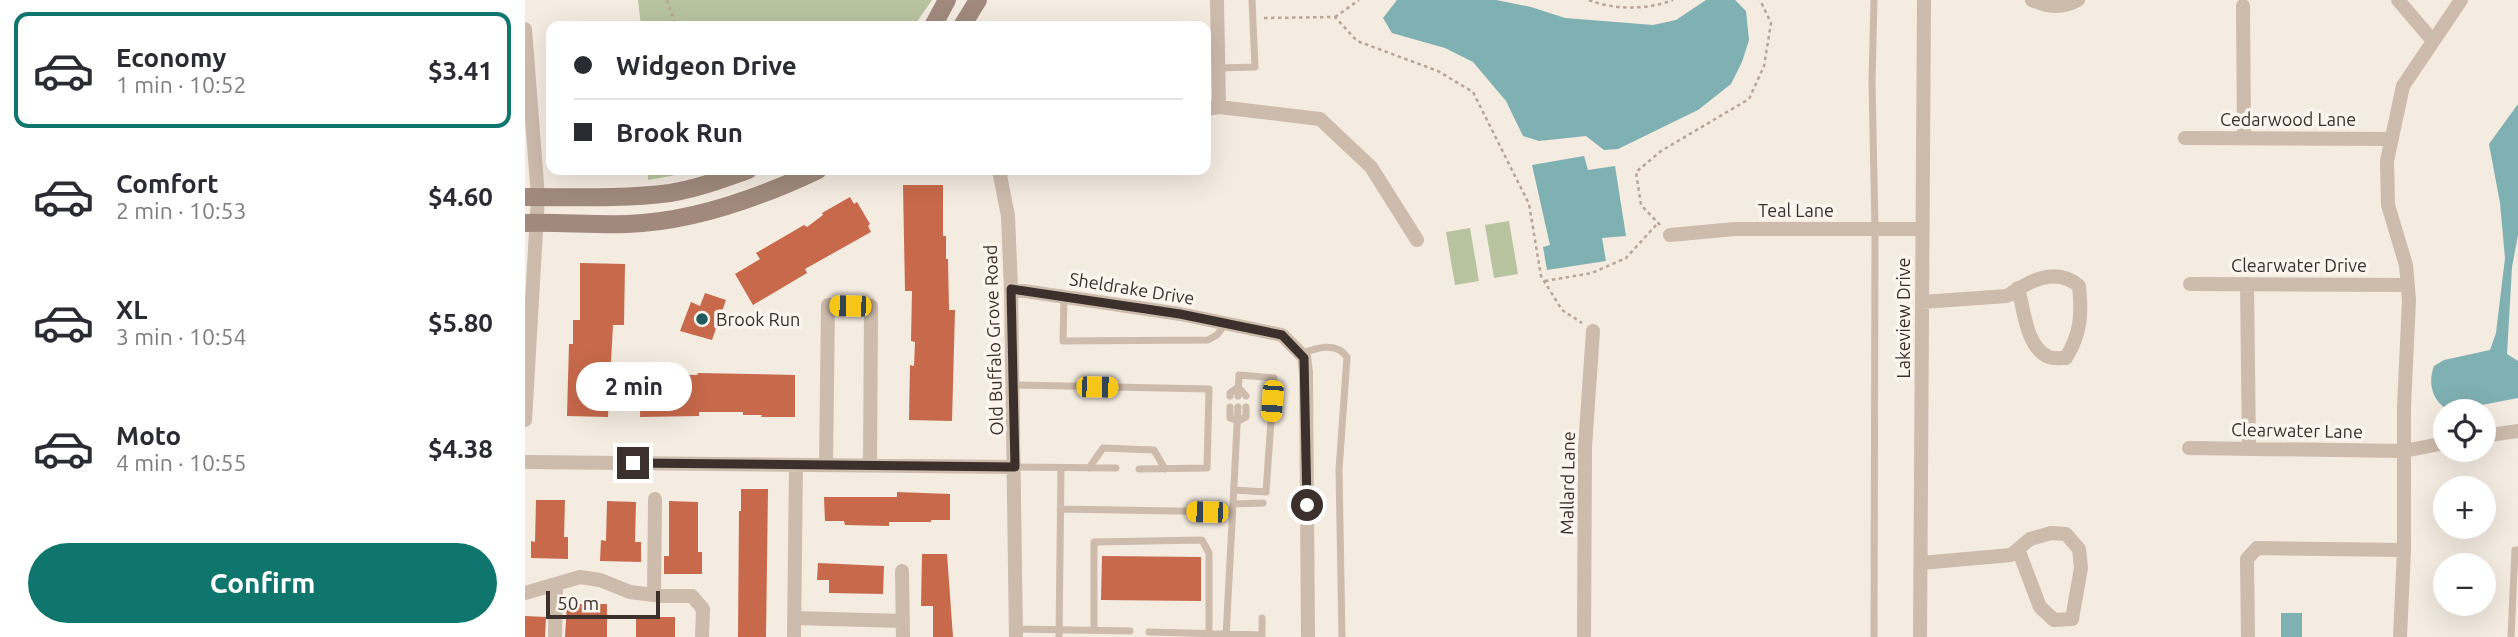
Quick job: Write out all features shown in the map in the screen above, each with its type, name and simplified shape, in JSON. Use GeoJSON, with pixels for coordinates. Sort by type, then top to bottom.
{"type":"FeatureCollection","features":[{"type":"Feature","properties":{"kind":"main road"},"geometry":{"type":"LineString","coordinates":[[936,21],[947,0]]}},
{"type":"Feature","properties":{"kind":"main road"},"geometry":{"type":"LineString","coordinates":[[965,21],[978,0]]}},
{"type":"Feature","properties":{"kind":"main road"},"geometry":{"type":"LineString","coordinates":[[531,197],[672,193],[731,175]]}},
{"type":"Feature","properties":{"kind":"main road"},"geometry":{"type":"LineString","coordinates":[[531,223],[629,224],[680,217],[760,196],[807,175]]}},
{"type":"Feature","properties":{"kind":"street"},"geometry":{"type":"LineString","coordinates":[[1217,0],[1219,68],[1212,108],[1320,119],[1371,167],[1417,240]]}},
{"type":"Feature","properties":{"kind":"street","name":"Lakeview Drive"},"geometry":{"type":"LineString","coordinates":[[1920,637],[1924,0]]}},
{"type":"Feature","properties":{"kind":"street"},"geometry":{"type":"LineString","coordinates":[[2032,0],[2051,6],[2064,6],[2078,0]]}},
{"type":"Feature","properties":{"kind":"street"},"geometry":{"type":"LineString","coordinates":[[2398,0],[2433,41]]}},
{"type":"Feature","properties":{"kind":"street"},"geometry":{"type":"LineString","coordinates":[[2400,637],[2408,285],[2406,265],[2388,205],[2387,161],[2403,86],[2461,0]]}},
{"type":"Feature","properties":{"kind":"street"},"geometry":{"type":"LineString","coordinates":[[2243,6],[2243,138]]}},
{"type":"Feature","properties":{"kind":"street"},"geometry":{"type":"LineString","coordinates":[[525,29],[531,197],[525,420]]}},
{"type":"Feature","properties":{"kind":"street","name":"Cedarwood Lane"},"geometry":{"type":"LineString","coordinates":[[2185,138],[2392,139]]}},
{"type":"Feature","properties":{"kind":"street","name":"Old Buffalo Grove Road"},"geometry":{"type":"LineString","coordinates":[[1000,175],[1008,216],[1011,289],[1016,633]]}},
{"type":"Feature","properties":{"kind":"street","name":"Teal Lane"},"geometry":{"type":"LineString","coordinates":[[1670,235],[1735,229],[1922,229]]}},
{"type":"Feature","properties":{"kind":"street"},"geometry":{"type":"LineString","coordinates":[[1922,303],[2007,296],[2018,288],[2030,281],[2049,276],[2069,277],[2079,286],[2082,316],[2076,341],[2066,358],[2051,358],[2039,351],[2030,335],[2018,288]]}},
{"type":"Feature","properties":{"kind":"street","name":"Clearwater Drive"},"geometry":{"type":"LineString","coordinates":[[2190,284],[2408,285]]}},
{"type":"Feature","properties":{"kind":"street"},"geometry":{"type":"LineString","coordinates":[[2246,284],[2249,449]]}},
{"type":"Feature","properties":{"kind":"street","name":"Sheldrake Drive"},"geometry":{"type":"LineString","coordinates":[[1011,289],[1282,335],[1300,354]]}},
{"type":"Feature","properties":{"kind":"street"},"geometry":{"type":"LineString","coordinates":[[826,465],[828,305],[871,306],[870,466]]}},
{"type":"Feature","properties":{"kind":"street","name":"Mallard Lane"},"geometry":{"type":"LineString","coordinates":[[1584,637],[1585,447],[1593,331]]}},
{"type":"Feature","properties":{"kind":"street"},"geometry":{"type":"LineString","coordinates":[[1300,354],[1304,358],[1306,372],[1308,637]]}},
{"type":"Feature","properties":{"kind":"street"},"geometry":{"type":"LineString","coordinates":[[2496,434],[2518,431]]}},
{"type":"Feature","properties":{"kind":"street","name":"Clearwater Lane"},"geometry":{"type":"LineString","coordinates":[[2189,448],[2404,451],[2433,445]]}},
{"type":"Feature","properties":{"kind":"street"},"geometry":{"type":"LineString","coordinates":[[525,462],[1015,467]]}},
{"type":"Feature","properties":{"kind":"street"},"geometry":{"type":"LineString","coordinates":[[794,637],[796,465]]}},
{"type":"Feature","properties":{"kind":"street"},"geometry":{"type":"LineString","coordinates":[[654,594],[655,499]]}},
{"type":"Feature","properties":{"kind":"street"},"geometry":{"type":"LineString","coordinates":[[1920,563],[2011,555],[2030,539],[2051,533],[2066,534],[2079,549],[2081,568],[2072,619],[2054,620],[2041,607],[2018,550]]}},
{"type":"Feature","properties":{"kind":"street"},"geometry":{"type":"LineString","coordinates":[[2248,637],[2246,559],[2257,548],[2404,550]]}},
{"type":"Feature","properties":{"kind":"street"},"geometry":{"type":"LineString","coordinates":[[902,571],[903,637]]}},
{"type":"Feature","properties":{"kind":"street"},"geometry":{"type":"LineString","coordinates":[[525,593],[580,577],[600,580],[629,592],[692,596],[703,609],[702,637]]}},
{"type":"Feature","properties":{"kind":"street"},"geometry":{"type":"LineString","coordinates":[[555,637],[556,585]]}},
{"type":"Feature","properties":{"kind":"street"},"geometry":{"type":"LineString","coordinates":[[794,618],[902,621]]}},
{"type":"Feature","properties":{"kind":"lane"},"geometry":{"type":"LineString","coordinates":[[1219,68],[1255,67],[1252,0]]}},
{"type":"Feature","properties":{"kind":"lane"},"geometry":{"type":"LineString","coordinates":[[1874,0],[1874,637]]}},
{"type":"Feature","properties":{"kind":"lane"},"geometry":{"type":"LineString","coordinates":[[1064,297],[1063,341],[1208,340],[1217,335],[1225,324]]}},
{"type":"Feature","properties":{"kind":"lane"},"geometry":{"type":"LineString","coordinates":[[1300,354],[1316,348],[1332,347],[1342,351],[1347,358],[1339,470],[1342,637]]}},
{"type":"Feature","properties":{"kind":"lane"},"geometry":{"type":"LineString","coordinates":[[1060,509],[1263,506],[1274,378],[1239,375],[1238,394]]}},
{"type":"Feature","properties":{"kind":"lane"},"geometry":{"type":"LineString","coordinates":[[1014,385],[1209,389],[1207,468],[1139,469]]}},
{"type":"Feature","properties":{"kind":"lane"},"geometry":{"type":"LineString","coordinates":[[1238,407],[1246,417],[1238,421],[1230,418],[1238,407]]}},
{"type":"Feature","properties":{"kind":"lane"},"geometry":{"type":"LineString","coordinates":[[1226,636],[1238,421]]}},
{"type":"Feature","properties":{"kind":"lane"},"geometry":{"type":"LineString","coordinates":[[1089,468],[1103,448],[1154,450],[1165,469]]}},
{"type":"Feature","properties":{"kind":"lane"},"geometry":{"type":"LineString","coordinates":[[1015,467],[1116,468]]}},
{"type":"Feature","properties":{"kind":"lane"},"geometry":{"type":"LineString","coordinates":[[1059,633],[1061,468]]}},
{"type":"Feature","properties":{"kind":"lane"},"geometry":{"type":"LineString","coordinates":[[1234,490],[1266,492]]}},
{"type":"Feature","properties":{"kind":"lane"},"geometry":{"type":"LineString","coordinates":[[1091,633],[1094,542],[1202,540],[1209,553],[1209,633]]}},
{"type":"Feature","properties":{"kind":"lane"},"geometry":{"type":"LineString","coordinates":[[2511,637],[2515,550],[2518,550]]}},
{"type":"Feature","properties":{"kind":"lane"},"geometry":{"type":"LineString","coordinates":[[1149,632],[1170,635],[1262,635],[1262,618]]}},
{"type":"Feature","properties":{"kind":"lane"},"geometry":{"type":"LineString","coordinates":[[1016,633],[1116,634],[1130,631]]}},
{"type":"Feature","properties":{"kind":"path"},"geometry":{"type":"LineString","coordinates":[[667,0],[673,21]]}},
{"type":"Feature","properties":{"kind":"path"},"geometry":{"type":"LineString","coordinates":[[1253,18],[1335,17],[1359,0]]}},
{"type":"Feature","properties":{"kind":"path"},"geometry":{"type":"LineString","coordinates":[[1589,0],[1606,7],[1662,5],[1673,0]]}},
{"type":"Feature","properties":{"kind":"path"},"geometry":{"type":"LineString","coordinates":[[1670,235],[1641,205],[1636,172],[1661,150],[1749,99],[1764,66],[1771,23],[1760,0]]}},
{"type":"Feature","properties":{"kind":"path"},"geometry":{"type":"LineString","coordinates":[[1335,17],[1357,41],[1438,71],[1473,92],[1529,204],[1541,276],[1562,310],[1593,331]]}},
{"type":"Feature","properties":{"kind":"path"},"geometry":{"type":"LineString","coordinates":[[1545,281],[1592,273],[1626,258],[1658,223]]}},
{"type":"Feature","properties":{"kind":"green space"},"geometry":{"type":"Polygon","coordinates":[[[638,0],[932,0],[917,21],[640,21],[638,0]]]}},
{"type":"Feature","properties":{"kind":"green space"},"geometry":{"type":"Polygon","coordinates":[[[648,175],[676,175],[648,180],[648,175]]]}},
{"type":"Feature","properties":{"kind":"green space"},"geometry":{"type":"Polygon","coordinates":[[[1509,221],[1518,274],[1494,278],[1485,225],[1509,221]]]}},
{"type":"Feature","properties":{"kind":"green space"},"geometry":{"type":"Polygon","coordinates":[[[1470,228],[1479,281],[1455,285],[1446,232],[1470,228]]]}},
{"type":"Feature","properties":{"kind":"water"},"geometry":{"type":"Polygon","coordinates":[[[1397,0],[1496,0],[1565,18],[1653,25],[1676,20],[1706,0],[1735,0],[1746,11],[1749,40],[1731,84],[1698,110],[1618,149],[1604,150],[1586,136],[1539,141],[1523,136],[1506,101],[1473,62],[1445,48],[1392,33],[1383,18],[1397,0]]]}},
{"type":"Feature","properties":{"kind":"water"},"geometry":{"type":"Polygon","coordinates":[[[2518,104],[2518,235],[2512,267],[2507,354],[2518,361],[2518,398],[2496,402],[2496,399],[2437,399],[2431,380],[2434,366],[2444,360],[2490,350],[2496,333],[2505,258],[2500,203],[2489,144],[2518,104]]]}},
{"type":"Feature","properties":{"kind":"water"},"geometry":{"type":"Polygon","coordinates":[[[1584,156],[1588,170],[1615,166],[1626,236],[1602,238],[1606,261],[1547,270],[1543,247],[1550,245],[1532,165],[1584,156]]]}},
{"type":"Feature","properties":{"kind":"water"},"geometry":{"type":"Polygon","coordinates":[[[2281,613],[2302,613],[2302,637],[2281,637],[2281,613]]]}},
{"type":"Feature","properties":{"kind":"building"},"geometry":{"type":"Polygon","coordinates":[[[903,185],[943,185],[943,236],[946,236],[948,259],[949,310],[955,310],[952,421],[909,420],[910,365],[914,366],[915,342],[911,341],[912,291],[905,291],[903,185]]]}},
{"type":"Feature","properties":{"kind":"building"},"geometry":{"type":"Polygon","coordinates":[[[850,197],[854,204],[857,202],[870,224],[868,226],[871,232],[805,269],[807,273],[753,305],[735,274],[760,259],[756,253],[804,225],[807,227],[823,215],[822,213],[850,197]]]}},
{"type":"Feature","properties":{"kind":"building"},"geometry":{"type":"Polygon","coordinates":[[[580,263],[625,264],[624,325],[613,325],[608,417],[567,416],[569,344],[573,344],[573,320],[580,320],[580,263]]]}},
{"type":"Feature","properties":{"kind":"building","name":"Brook Run"},"geometry":{"type":"Polygon","coordinates":[[[705,293],[726,300],[712,340],[680,331],[691,302],[700,306],[705,293]]]}},
{"type":"Feature","properties":{"kind":"building"},"geometry":{"type":"Polygon","coordinates":[[[697,373],[795,375],[795,417],[761,417],[762,415],[743,415],[743,412],[699,412],[699,416],[640,417],[641,374],[698,375],[697,373]]]}},
{"type":"Feature","properties":{"kind":"building"},"geometry":{"type":"Polygon","coordinates":[[[741,489],[768,489],[766,637],[738,637],[741,489]]]}},
{"type":"Feature","properties":{"kind":"building"},"geometry":{"type":"Polygon","coordinates":[[[897,492],[950,494],[950,520],[889,522],[889,526],[845,525],[844,521],[825,521],[824,497],[897,497],[897,492]]]}},
{"type":"Feature","properties":{"kind":"building"},"geometry":{"type":"Polygon","coordinates":[[[536,500],[565,500],[564,537],[568,537],[568,559],[531,558],[531,541],[535,542],[536,500]]]}},
{"type":"Feature","properties":{"kind":"building"},"geometry":{"type":"Polygon","coordinates":[[[607,501],[636,502],[635,542],[641,542],[641,562],[600,561],[601,540],[606,541],[607,501]]]}},
{"type":"Feature","properties":{"kind":"building"},"geometry":{"type":"Polygon","coordinates":[[[669,501],[698,502],[698,552],[702,552],[702,574],[664,574],[664,556],[669,556],[669,501]]]}},
{"type":"Feature","properties":{"kind":"building"},"geometry":{"type":"Polygon","coordinates":[[[922,554],[947,554],[953,637],[933,637],[933,606],[921,606],[922,554]]]}},
{"type":"Feature","properties":{"kind":"building"},"geometry":{"type":"Polygon","coordinates":[[[1102,556],[1201,557],[1201,601],[1101,600],[1102,556]]]}},
{"type":"Feature","properties":{"kind":"building"},"geometry":{"type":"Polygon","coordinates":[[[818,563],[884,566],[883,594],[829,593],[829,580],[817,580],[818,563]]]}},
{"type":"Feature","properties":{"kind":"building"},"geometry":{"type":"Polygon","coordinates":[[[567,604],[607,604],[607,637],[565,637],[567,604]]]}},
{"type":"Feature","properties":{"kind":"building"},"geometry":{"type":"Polygon","coordinates":[[[525,616],[546,617],[545,637],[525,637],[525,616]]]}},
{"type":"Feature","properties":{"kind":"building"},"geometry":{"type":"Polygon","coordinates":[[[636,617],[675,617],[675,637],[636,637],[636,617]]]}},
{"type":"Feature","properties":{"kind":"place","name":"Brook Run"},"geometry":{"type":"Point","coordinates":[702,319]}},
{"type":"Feature","properties":{"kind":"route"},"geometry":{"type":"LineString","coordinates":[[633,463],[1015,467],[1011,289],[1180,314],[1282,335],[1304,358],[1307,505]]}}]}
